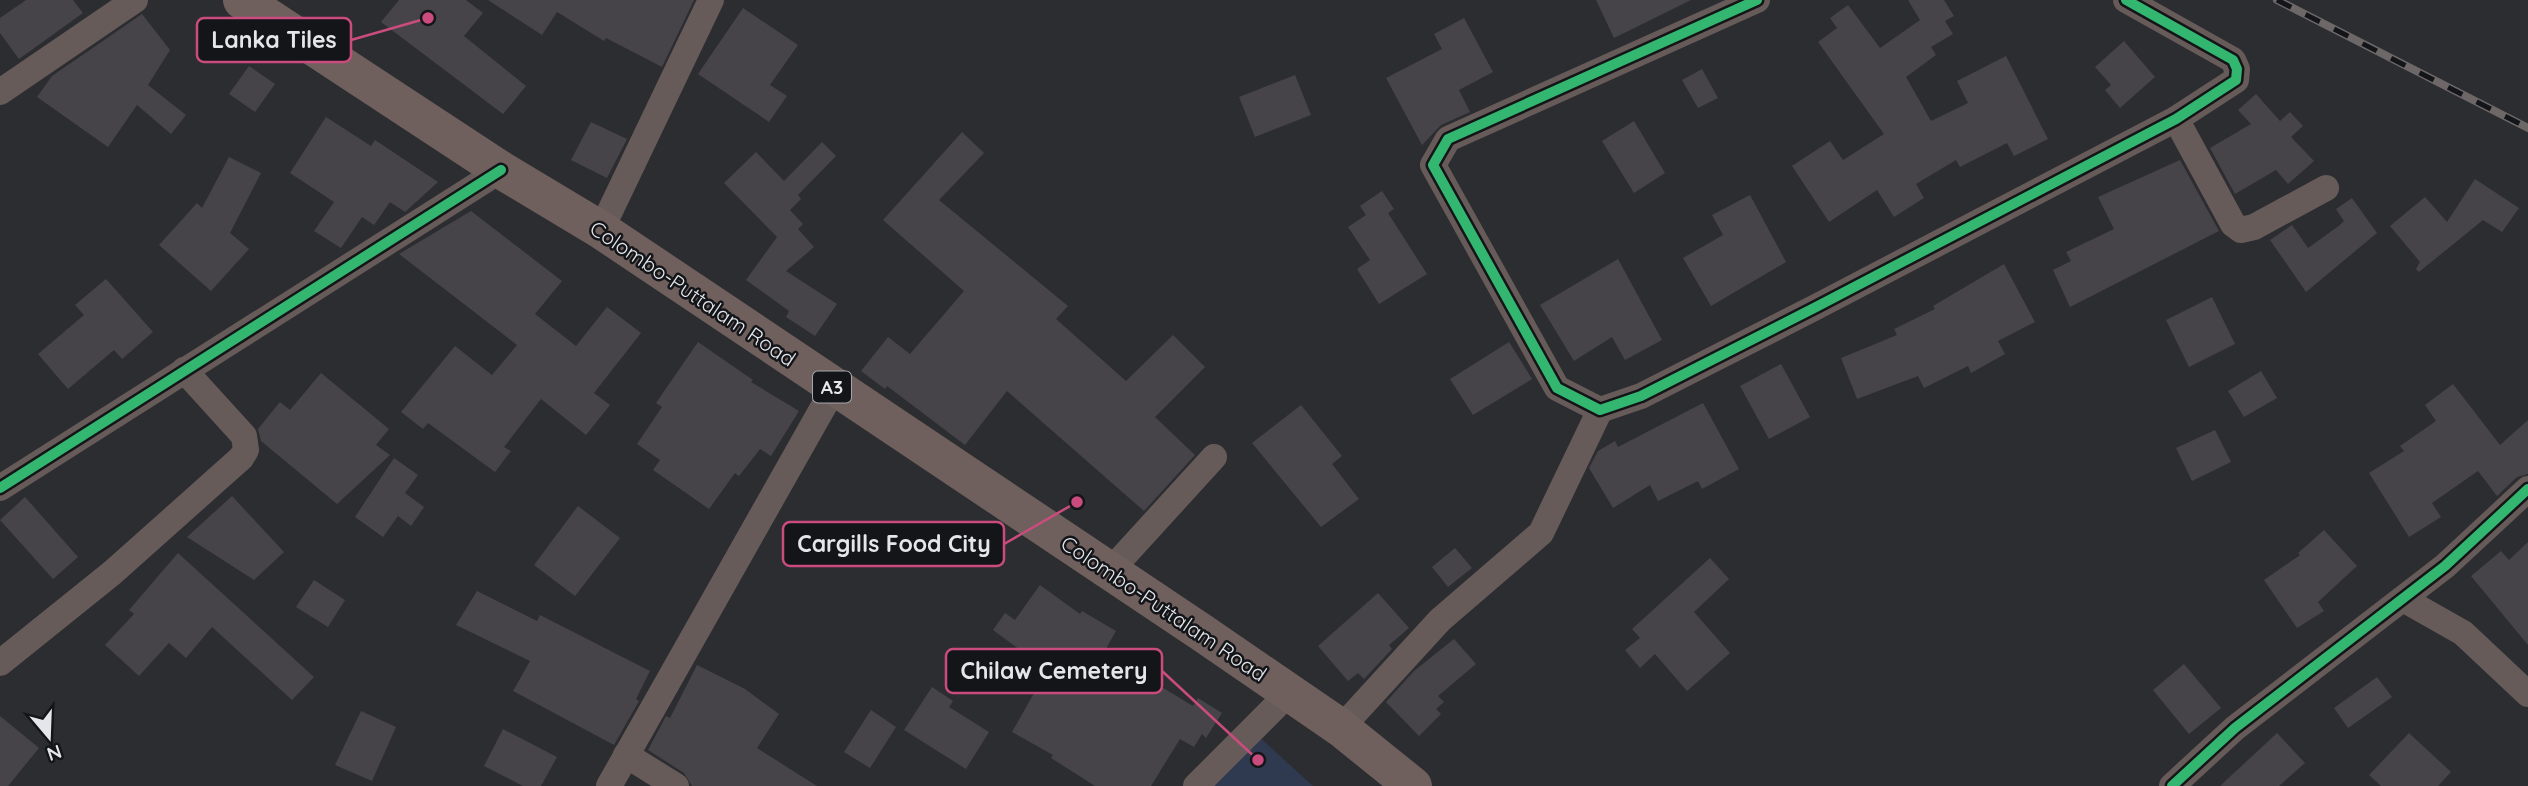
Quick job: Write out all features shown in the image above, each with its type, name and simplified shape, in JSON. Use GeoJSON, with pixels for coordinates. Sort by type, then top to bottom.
{"type":"FeatureCollection","features":[{"type":"Feature","properties":{"kind":"highway","name":"Colombo-Puttalam Road"},"geometry":{"type":"LineString","coordinates":[[242,0],[501,170],[601,230],[1110,571],[1340,728],[1413,786]]}},
{"type":"Feature","properties":{"kind":"street"},"geometry":{"type":"LineString","coordinates":[[0,92],[135,0]]}},
{"type":"Feature","properties":{"kind":"street"},"geometry":{"type":"LineString","coordinates":[[601,230],[710,0]]}},
{"type":"Feature","properties":{"kind":"street"},"geometry":{"type":"LineString","coordinates":[[1600,410],[1557,388],[1433,165],[1448,139],[1757,0]]}},
{"type":"Feature","properties":{"kind":"street"},"geometry":{"type":"LineString","coordinates":[[1340,728],[1440,620],[1541,533],[1600,410],[1641,396],[2176,119],[2231,85],[2237,69],[2233,60],[2126,0]]}},
{"type":"Feature","properties":{"kind":"street"},"geometry":{"type":"LineString","coordinates":[[2176,119],[2233,223],[2241,230],[2254,227],[2326,188]]}},
{"type":"Feature","properties":{"kind":"street"},"geometry":{"type":"LineString","coordinates":[[0,488],[501,170]]}},
{"type":"Feature","properties":{"kind":"street"},"geometry":{"type":"LineString","coordinates":[[0,663],[112,573],[241,458],[246,450],[244,436],[237,424],[184,370]]}},
{"type":"Feature","properties":{"kind":"street"},"geometry":{"type":"LineString","coordinates":[[609,786],[834,388]]}},
{"type":"Feature","properties":{"kind":"street"},"geometry":{"type":"LineString","coordinates":[[1110,571],[1214,457]]}},
{"type":"Feature","properties":{"kind":"street"},"geometry":{"type":"LineString","coordinates":[[2172,786],[2235,728],[2445,566],[2528,489]]}},
{"type":"Feature","properties":{"kind":"street"},"geometry":{"type":"LineString","coordinates":[[2403,599],[2463,633],[2528,694]]}},
{"type":"Feature","properties":{"kind":"street"},"geometry":{"type":"LineString","coordinates":[[1196,786],[1289,693]]}},
{"type":"Feature","properties":{"kind":"street"},"geometry":{"type":"LineString","coordinates":[[626,755],[676,786]]}},
{"type":"Feature","properties":{"kind":"shaded area"},"geometry":{"type":"Polygon","coordinates":[[[1256,734],[1313,786],[1207,786],[1256,734]]]}},
{"type":"Feature","properties":{"kind":"building"},"geometry":{"type":"Polygon","coordinates":[[[26,0],[73,0],[83,13],[19,59],[0,33],[0,18],[26,0]]]}},
{"type":"Feature","properties":{"kind":"building"},"geometry":{"type":"Polygon","coordinates":[[[399,0],[466,0],[483,13],[464,36],[526,86],[503,114],[381,22],[399,0]]]}},
{"type":"Feature","properties":{"kind":"building"},"geometry":{"type":"Polygon","coordinates":[[[488,0],[694,0],[662,67],[606,38],[604,41],[557,12],[542,35],[488,0]]]}},
{"type":"Feature","properties":{"kind":"building"},"geometry":{"type":"Polygon","coordinates":[[[1596,0],[1691,0],[1614,38],[1596,0]]]}},
{"type":"Feature","properties":{"kind":"building"},"geometry":{"type":"Polygon","coordinates":[[[1908,0],[1944,0],[1954,16],[1945,21],[1953,34],[1931,47],[1936,55],[1906,77],[1931,121],[1968,103],[1957,81],[2006,56],[2048,139],[2014,156],[2007,143],[1960,167],[1956,160],[1916,184],[1924,198],[1894,217],[1877,190],[1829,222],[1792,166],[1830,141],[1843,160],[1884,134],[1818,42],[1837,28],[1830,18],[1848,5],[1880,48],[1920,20],[1908,0]]]}},
{"type":"Feature","properties":{"kind":"building"},"geometry":{"type":"Polygon","coordinates":[[[743,8],[798,45],[770,85],[787,96],[769,122],[698,74],[743,8]]]}},
{"type":"Feature","properties":{"kind":"building"},"geometry":{"type":"Polygon","coordinates":[[[142,14],[170,50],[148,85],[186,115],[171,134],[137,105],[108,147],[37,97],[52,76],[142,14]]]}},
{"type":"Feature","properties":{"kind":"building"},"geometry":{"type":"Polygon","coordinates":[[[1464,18],[1493,72],[1459,90],[1470,112],[1441,125],[1422,145],[1386,78],[1442,49],[1434,34],[1464,18]]]}},
{"type":"Feature","properties":{"kind":"building"},"geometry":{"type":"Polygon","coordinates":[[[2124,41],[2155,77],[2120,108],[2105,90],[2111,85],[2095,67],[2124,41]]]}},
{"type":"Feature","properties":{"kind":"building"},"geometry":{"type":"Polygon","coordinates":[[[249,66],[275,84],[255,112],[229,94],[249,66]]]}},
{"type":"Feature","properties":{"kind":"building"},"geometry":{"type":"Polygon","coordinates":[[[1702,69],[1718,98],[1698,108],[1682,80],[1702,69]]]}},
{"type":"Feature","properties":{"kind":"building"},"geometry":{"type":"Polygon","coordinates":[[[1295,75],[1311,115],[1255,137],[1239,97],[1295,75]]]}},
{"type":"Feature","properties":{"kind":"building"},"geometry":{"type":"Polygon","coordinates":[[[2256,94],[2280,121],[2290,112],[2303,126],[2291,137],[2314,161],[2288,184],[2276,170],[2235,194],[2210,148],[2251,124],[2238,110],[2256,94]]]}},
{"type":"Feature","properties":{"kind":"building"},"geometry":{"type":"Polygon","coordinates":[[[326,117],[371,146],[375,140],[438,182],[405,212],[390,202],[374,225],[362,217],[341,248],[314,231],[334,202],[290,173],[326,117]]]}},
{"type":"Feature","properties":{"kind":"building"},"geometry":{"type":"Polygon","coordinates":[[[1634,121],[1665,173],[1634,193],[1602,141],[1634,121]]]}},
{"type":"Feature","properties":{"kind":"building"},"geometry":{"type":"Polygon","coordinates":[[[591,122],[627,139],[607,178],[571,160],[591,122]]]}},
{"type":"Feature","properties":{"kind":"building"},"geometry":{"type":"Polygon","coordinates":[[[962,132],[984,153],[939,200],[1068,306],[1056,319],[1126,381],[1173,335],[1205,367],[1155,417],[1195,455],[1144,511],[1007,391],[965,445],[887,386],[885,389],[861,371],[888,337],[910,354],[964,291],[883,220],[962,132]]]}},
{"type":"Feature","properties":{"kind":"building"},"geometry":{"type":"Polygon","coordinates":[[[822,142],[836,156],[798,195],[801,199],[790,210],[803,224],[798,229],[814,247],[786,271],[837,304],[815,336],[786,317],[789,311],[746,280],[777,237],[724,183],[756,152],[784,181],[822,142]]]}},
{"type":"Feature","properties":{"kind":"building"},"geometry":{"type":"Polygon","coordinates":[[[229,157],[261,173],[230,233],[249,249],[211,291],[159,245],[197,203],[202,208],[229,157]]]}},
{"type":"Feature","properties":{"kind":"building"},"geometry":{"type":"Polygon","coordinates":[[[2180,160],[2219,231],[2070,307],[2053,270],[2071,261],[2066,252],[2114,229],[2098,197],[2180,160]]]}},
{"type":"Feature","properties":{"kind":"building"},"geometry":{"type":"Polygon","coordinates":[[[2475,179],[2519,208],[2502,232],[2483,220],[2419,272],[2416,269],[2420,262],[2390,226],[2425,197],[2447,222],[2475,179]]]}},
{"type":"Feature","properties":{"kind":"building"},"geometry":{"type":"Polygon","coordinates":[[[1382,191],[1394,209],[1388,213],[1427,274],[1379,304],[1357,269],[1370,260],[1348,227],[1366,215],[1360,206],[1382,191]]]}},
{"type":"Feature","properties":{"kind":"building"},"geometry":{"type":"Polygon","coordinates":[[[1750,195],[1786,262],[1711,306],[1683,258],[1723,235],[1712,215],[1750,195]]]}},
{"type":"Feature","properties":{"kind":"building"},"geometry":{"type":"Polygon","coordinates":[[[2352,198],[2377,233],[2306,292],[2270,240],[2292,225],[2308,248],[2344,221],[2336,209],[2352,198]]]}},
{"type":"Feature","properties":{"kind":"building"},"geometry":{"type":"Polygon","coordinates":[[[471,211],[562,281],[535,314],[576,346],[607,307],[641,333],[594,393],[610,405],[586,435],[541,399],[504,447],[511,451],[495,472],[428,423],[423,429],[401,412],[455,346],[492,375],[517,345],[399,254],[471,211]]]}},
{"type":"Feature","properties":{"kind":"building"},"geometry":{"type":"Polygon","coordinates":[[[1618,259],[1662,340],[1625,360],[1612,337],[1574,361],[1540,305],[1618,259]]]}},
{"type":"Feature","properties":{"kind":"building"},"geometry":{"type":"Polygon","coordinates":[[[2004,264],[2035,322],[1998,341],[2005,354],[1971,373],[1968,366],[1924,388],[1918,376],[1857,399],[1841,358],[1897,335],[1894,329],[1935,309],[1933,306],[2004,264]]]}},
{"type":"Feature","properties":{"kind":"building"},"geometry":{"type":"Polygon","coordinates":[[[106,279],[153,332],[122,359],[114,350],[68,389],[38,354],[84,315],[75,305],[106,279]]]}},
{"type":"Feature","properties":{"kind":"building"},"geometry":{"type":"Polygon","coordinates":[[[2212,297],[2235,344],[2189,367],[2166,320],[2212,297]]]}},
{"type":"Feature","properties":{"kind":"building"},"geometry":{"type":"Polygon","coordinates":[[[698,342],[753,380],[751,382],[799,411],[771,456],[760,449],[739,476],[735,473],[709,509],[653,470],[660,460],[637,444],[662,407],[656,403],[698,342]]]}},
{"type":"Feature","properties":{"kind":"building"},"geometry":{"type":"Polygon","coordinates":[[[1509,342],[1532,379],[1473,415],[1450,379],[1509,342]]]}},
{"type":"Feature","properties":{"kind":"building"},"geometry":{"type":"Polygon","coordinates":[[[1781,364],[1810,417],[1769,439],[1740,386],[1781,364]]]}},
{"type":"Feature","properties":{"kind":"building"},"geometry":{"type":"Polygon","coordinates":[[[2261,371],[2277,398],[2244,417],[2228,391],[2261,371]]]}},
{"type":"Feature","properties":{"kind":"building"},"geometry":{"type":"Polygon","coordinates":[[[321,373],[389,429],[376,445],[390,455],[337,504],[261,441],[258,429],[280,402],[290,410],[321,373]]]}},
{"type":"Feature","properties":{"kind":"building"},"geometry":{"type":"Polygon","coordinates":[[[2453,384],[2500,445],[2528,420],[2528,474],[2517,477],[2497,496],[2478,471],[2432,503],[2441,517],[2409,537],[2369,473],[2404,451],[2400,446],[2436,421],[2425,405],[2453,384]]]}},
{"type":"Feature","properties":{"kind":"building"},"geometry":{"type":"Polygon","coordinates":[[[1703,403],[1739,469],[1702,489],[1698,481],[1658,501],[1650,485],[1613,508],[1589,468],[1598,451],[1615,441],[1618,447],[1703,403]]]}},
{"type":"Feature","properties":{"kind":"building"},"geometry":{"type":"Polygon","coordinates":[[[1301,405],[1342,456],[1332,464],[1359,499],[1321,527],[1252,443],[1301,405]]]}},
{"type":"Feature","properties":{"kind":"building"},"geometry":{"type":"Polygon","coordinates":[[[2215,430],[2231,462],[2192,481],[2176,448],[2215,430]]]}},
{"type":"Feature","properties":{"kind":"building"},"geometry":{"type":"Polygon","coordinates":[[[394,458],[418,475],[405,493],[424,507],[411,526],[398,516],[383,537],[355,517],[394,458]]]}},
{"type":"Feature","properties":{"kind":"building"},"geometry":{"type":"Polygon","coordinates":[[[232,496],[284,552],[254,580],[187,537],[232,496]]]}},
{"type":"Feature","properties":{"kind":"building"},"geometry":{"type":"Polygon","coordinates":[[[25,497],[78,557],[53,579],[0,520],[25,497]]]}},
{"type":"Feature","properties":{"kind":"building"},"geometry":{"type":"Polygon","coordinates":[[[578,506],[620,538],[575,596],[534,565],[578,506]]]}},
{"type":"Feature","properties":{"kind":"building"},"geometry":{"type":"Polygon","coordinates":[[[2324,530],[2357,566],[2318,602],[2324,611],[2297,628],[2264,580],[2300,555],[2298,553],[2324,530]]]}},
{"type":"Feature","properties":{"kind":"building"},"geometry":{"type":"Polygon","coordinates":[[[2528,542],[2528,645],[2471,576],[2501,551],[2509,560],[2528,542]]]}},
{"type":"Feature","properties":{"kind":"building"},"geometry":{"type":"Polygon","coordinates":[[[1455,548],[1472,568],[1448,587],[1432,567],[1455,548]]]}},
{"type":"Feature","properties":{"kind":"building"},"geometry":{"type":"Polygon","coordinates":[[[178,553],[314,677],[292,700],[212,627],[186,658],[169,643],[139,676],[105,645],[134,614],[129,610],[178,553]]]}},
{"type":"Feature","properties":{"kind":"building"},"geometry":{"type":"Polygon","coordinates":[[[1710,558],[1729,579],[1694,612],[1730,653],[1687,691],[1655,654],[1640,668],[1625,650],[1640,638],[1632,629],[1710,558]]]}},
{"type":"Feature","properties":{"kind":"building"},"geometry":{"type":"Polygon","coordinates":[[[314,580],[345,600],[328,627],[296,607],[314,580]]]}},
{"type":"Feature","properties":{"kind":"building"},"geometry":{"type":"Polygon","coordinates":[[[1040,585],[1080,614],[1082,611],[1116,631],[1104,652],[1193,706],[1198,698],[1222,713],[1206,738],[1202,734],[1194,747],[1180,739],[1151,786],[1095,786],[1051,758],[1053,755],[1012,732],[1047,670],[993,630],[1005,613],[1015,620],[1040,585]]]}},
{"type":"Feature","properties":{"kind":"building"},"geometry":{"type":"Polygon","coordinates":[[[477,591],[537,621],[540,615],[650,671],[636,699],[639,701],[614,745],[513,691],[530,661],[456,625],[477,591]]]}},
{"type":"Feature","properties":{"kind":"building"},"geometry":{"type":"Polygon","coordinates":[[[1378,593],[1409,628],[1389,645],[1392,649],[1364,679],[1358,673],[1348,681],[1318,646],[1378,593]]]}},
{"type":"Feature","properties":{"kind":"building"},"geometry":{"type":"Polygon","coordinates":[[[1454,639],[1476,664],[1438,696],[1444,702],[1436,709],[1441,714],[1419,736],[1386,702],[1414,671],[1454,639]]]}},
{"type":"Feature","properties":{"kind":"building"},"geometry":{"type":"Polygon","coordinates":[[[2184,664],[2221,708],[2189,734],[2153,690],[2184,664]]]}},
{"type":"Feature","properties":{"kind":"building"},"geometry":{"type":"Polygon","coordinates":[[[697,665],[745,689],[779,714],[757,748],[817,786],[692,786],[684,773],[648,750],[666,716],[670,718],[697,665]]]}},
{"type":"Feature","properties":{"kind":"building"},"geometry":{"type":"Polygon","coordinates":[[[2377,677],[2392,697],[2348,728],[2334,708],[2377,677]]]}},
{"type":"Feature","properties":{"kind":"building"},"geometry":{"type":"Polygon","coordinates":[[[932,687],[953,701],[949,707],[989,732],[966,769],[904,730],[932,687]]]}},
{"type":"Feature","properties":{"kind":"building"},"geometry":{"type":"Polygon","coordinates":[[[871,710],[896,727],[870,768],[844,752],[871,710]]]}},
{"type":"Feature","properties":{"kind":"building"},"geometry":{"type":"Polygon","coordinates":[[[361,711],[396,727],[372,781],[335,765],[361,711]]]}},
{"type":"Feature","properties":{"kind":"building"},"geometry":{"type":"Polygon","coordinates":[[[0,716],[39,748],[8,786],[0,786],[0,716]]]}},
{"type":"Feature","properties":{"kind":"building"},"geometry":{"type":"Polygon","coordinates":[[[503,729],[557,757],[541,786],[523,786],[484,766],[503,729]]]}},
{"type":"Feature","properties":{"kind":"building"},"geometry":{"type":"Polygon","coordinates":[[[2277,733],[2305,763],[2279,786],[2220,786],[2277,733]]]}},
{"type":"Feature","properties":{"kind":"building"},"geometry":{"type":"Polygon","coordinates":[[[2409,733],[2451,772],[2438,786],[2381,786],[2369,775],[2409,733]]]}},
{"type":"Feature","properties":{"kind":"railway"},"geometry":{"type":"LineString","coordinates":[[2277,0],[2528,128]]}},
{"type":"Feature","properties":{"kind":"cycle path"},"geometry":{"type":"LineString","coordinates":[[1757,0],[1448,139],[1433,165],[1557,388],[1600,410],[1641,396],[1816,307],[2176,119],[2236,80],[2237,69],[2233,60],[2126,0]]}},
{"type":"Feature","properties":{"kind":"cycle path"},"geometry":{"type":"LineString","coordinates":[[0,488],[501,170]]}},
{"type":"Feature","properties":{"kind":"cycle path"},"geometry":{"type":"LineString","coordinates":[[2172,786],[2235,728],[2445,566],[2528,489]]}},
{"type":"Feature","properties":{"kind":"place","name":"Lanka Tiles"},"geometry":{"type":"Point","coordinates":[428,18]}},
{"type":"Feature","properties":{"kind":"place","name":"Cargills Food City"},"geometry":{"type":"Point","coordinates":[1077,502]}},
{"type":"Feature","properties":{"kind":"place","name":"Chilaw Cemetery"},"geometry":{"type":"Point","coordinates":[1258,760]}}]}
